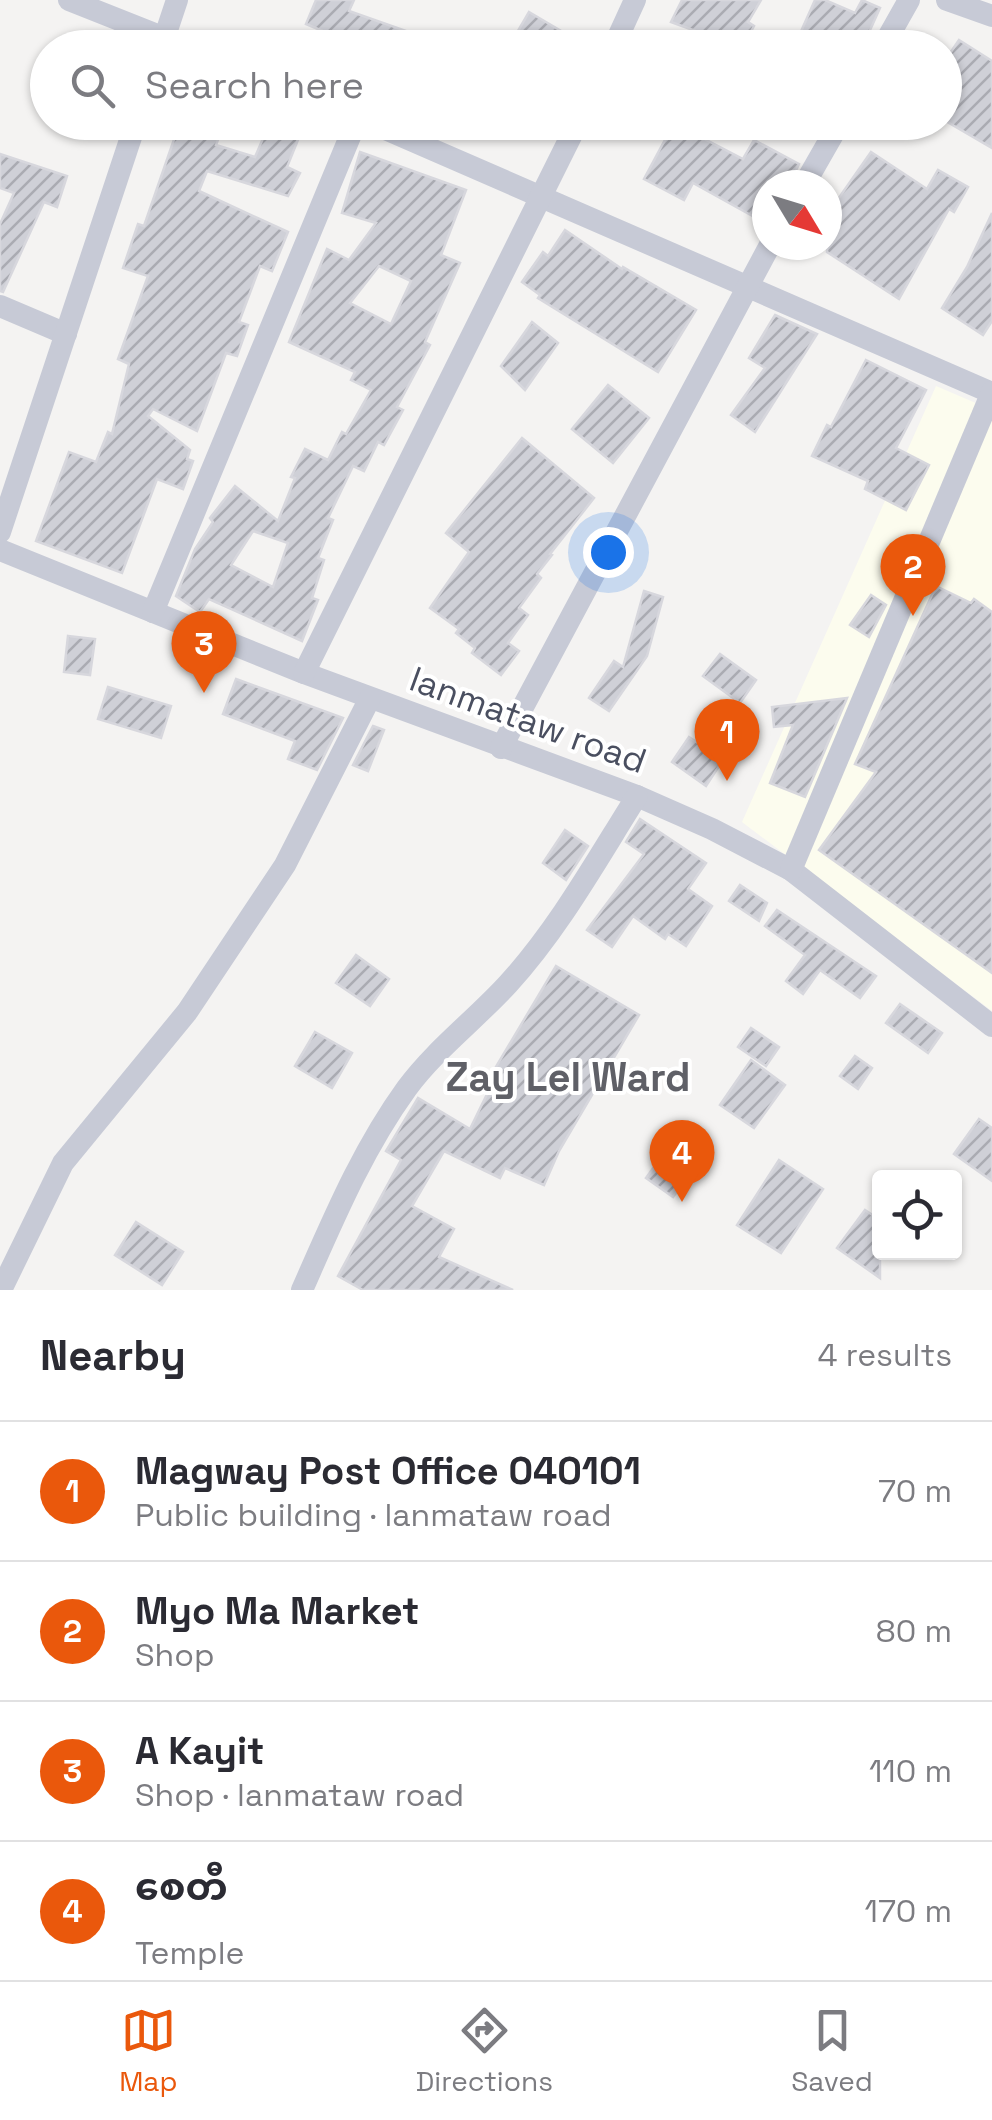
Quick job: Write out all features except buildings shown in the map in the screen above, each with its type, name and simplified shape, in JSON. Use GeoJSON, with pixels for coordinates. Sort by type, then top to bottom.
{"type":"FeatureCollection","features":[{"type":"Feature","properties":{"kind":"street"},"geometry":{"type":"LineString","coordinates":[[69,0],[136,30]]}},
{"type":"Feature","properties":{"kind":"street"},"geometry":{"type":"LineString","coordinates":[[167,30],[177,0]]}},
{"type":"Feature","properties":{"kind":"street"},"geometry":{"type":"LineString","coordinates":[[621,30],[635,0]]}},
{"type":"Feature","properties":{"kind":"street"},"geometry":{"type":"LineString","coordinates":[[892,30],[909,0]]}},
{"type":"Feature","properties":{"kind":"street"},"geometry":{"type":"LineString","coordinates":[[947,0],[992,16]]}},
{"type":"Feature","properties":{"kind":"street"},"geometry":{"type":"LineString","coordinates":[[0,532],[130,140]]}},
{"type":"Feature","properties":{"kind":"street"},"geometry":{"type":"LineString","coordinates":[[152,612],[349,140]]}},
{"type":"Feature","properties":{"kind":"street"},"geometry":{"type":"LineString","coordinates":[[410,140],[992,392],[790,870]]}},
{"type":"Feature","properties":{"kind":"street"},"geometry":{"type":"LineString","coordinates":[[304,672],[570,140]]}},
{"type":"Feature","properties":{"kind":"street"},"geometry":{"type":"LineString","coordinates":[[813,170],[830,140]]}},
{"type":"Feature","properties":{"kind":"street"},"geometry":{"type":"LineString","coordinates":[[502,748],[762,260]]}},
{"type":"Feature","properties":{"kind":"street"},"geometry":{"type":"LineString","coordinates":[[0,306],[66,334]]}},
{"type":"Feature","properties":{"kind":"street","name":"lanmataw road"},"geometry":{"type":"LineString","coordinates":[[0,550],[370,698],[636,796],[712,830],[790,870],[992,1026]]}},
{"type":"Feature","properties":{"kind":"street"},"geometry":{"type":"LineString","coordinates":[[0,1290],[63,1163],[188,1012],[285,865],[370,698]]}},
{"type":"Feature","properties":{"kind":"street"},"geometry":{"type":"LineString","coordinates":[[302,1290],[356,1167],[408,1087],[448,1041],[507,985],[558,923],[636,796]]}},
{"type":"Feature","properties":{"kind":"shaded area"},"geometry":{"type":"Polygon","coordinates":[[[936,386],[992,410],[992,1011],[742,822],[936,386]]]}},
{"type":"Feature","properties":{"kind":"place","name":"Myo Ma Market"},"geometry":{"type":"Point","coordinates":[913,616]}},
{"type":"Feature","properties":{"kind":"place","name":"A Kayit"},"geometry":{"type":"Point","coordinates":[204,693]}},
{"type":"Feature","properties":{"kind":"place","name":"Magway Post Office 040101"},"geometry":{"type":"Point","coordinates":[727,781]}},
{"type":"Feature","properties":{"kind":"place","name":"စေတီ"},"geometry":{"type":"Point","coordinates":[682,1202]}},
{"type":"Feature","properties":{"kind":"district","name":"Zay Lel Ward"},"geometry":{"type":"Point","coordinates":[568,1077]}}]}
